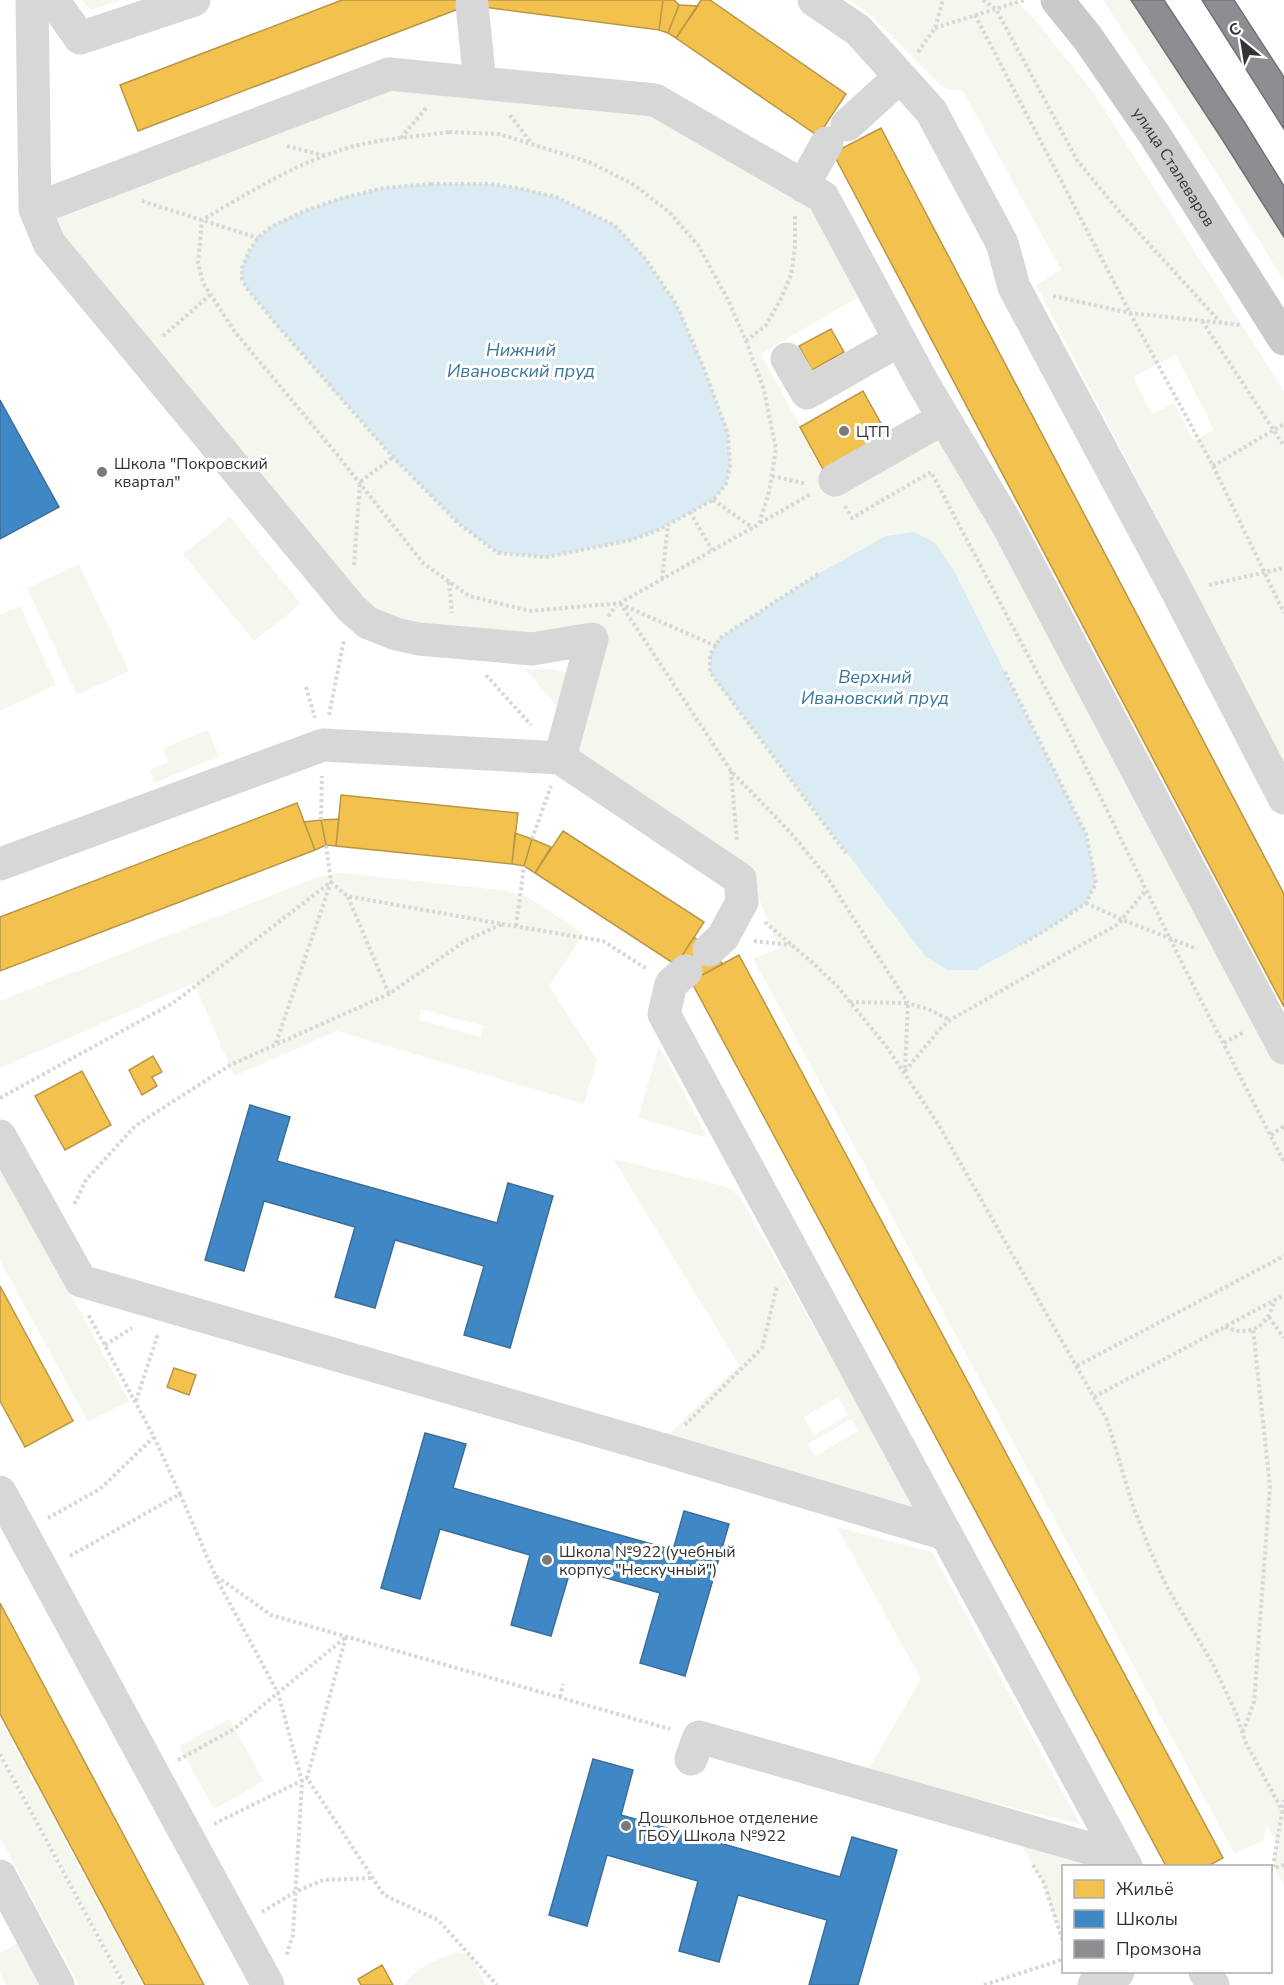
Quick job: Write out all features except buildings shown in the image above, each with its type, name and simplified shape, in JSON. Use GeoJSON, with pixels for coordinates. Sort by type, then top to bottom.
{"type":"FeatureCollection","features":[{"type":"Feature","properties":{"kind":"main road","name":"улица Сталеваров"},"geometry":{"type":"LineString","coordinates":[[1057,0],[1087,38],[1156,136],[1284,339]]}},
{"type":"Feature","properties":{"kind":"lane"},"geometry":{"type":"LineString","coordinates":[[33,0],[35,209],[50,243],[351,608],[368,623],[396,634],[419,639],[532,649],[592,639],[560,758]]}},
{"type":"Feature","properties":{"kind":"lane"},"geometry":{"type":"LineString","coordinates":[[53,0],[80,38],[194,0]]}},
{"type":"Feature","properties":{"kind":"lane"},"geometry":{"type":"LineString","coordinates":[[814,0],[858,30],[931,111],[1002,243],[1014,287],[1178,593],[1284,798]]}},
{"type":"Feature","properties":{"kind":"lane"},"geometry":{"type":"LineString","coordinates":[[472,5],[480,83]]}},
{"type":"Feature","properties":{"kind":"lane"},"geometry":{"type":"LineString","coordinates":[[35,209],[389,74],[655,100],[799,195],[823,197],[900,340],[1007,524],[1284,1048]]}},
{"type":"Feature","properties":{"kind":"lane"},"geometry":{"type":"LineString","coordinates":[[799,195],[837,134],[900,77]]}},
{"type":"Feature","properties":{"kind":"lane"},"geometry":{"type":"LineString","coordinates":[[787,359],[807,393],[900,340]]}},
{"type":"Feature","properties":{"kind":"lane"},"geometry":{"type":"LineString","coordinates":[[828,484],[944,418]]}},
{"type":"Feature","properties":{"kind":"lane"},"geometry":{"type":"LineString","coordinates":[[0,864],[323,745],[560,758],[741,891],[723,937],[689,968],[664,1014],[1123,1862]]}},
{"type":"Feature","properties":{"kind":"lane"},"geometry":{"type":"LineString","coordinates":[[0,1136],[57,1242],[81,1281],[535,1423],[662,1449],[945,1534]]}},
{"type":"Feature","properties":{"kind":"lane"},"geometry":{"type":"LineString","coordinates":[[0,1492],[236,1927],[275,1975]]}},
{"type":"Feature","properties":{"kind":"lane"},"geometry":{"type":"LineString","coordinates":[[695,1748],[1123,1862]]}},
{"type":"Feature","properties":{"kind":"lane"},"geometry":{"type":"LineString","coordinates":[[0,1876],[58,1985]]}},
{"type":"Feature","properties":{"kind":"lane"},"geometry":{"type":"LineString","coordinates":[[1094,1985],[1115,1973]]}},
{"type":"Feature","properties":{"kind":"path"},"geometry":{"type":"LineString","coordinates":[[900,77],[935,28],[943,0]]}},
{"type":"Feature","properties":{"kind":"path"},"geometry":{"type":"LineString","coordinates":[[983,0],[996,9],[1077,160],[1118,210],[1221,323]]}},
{"type":"Feature","properties":{"kind":"path"},"geometry":{"type":"LineString","coordinates":[[935,28],[1024,0]]}},
{"type":"Feature","properties":{"kind":"path"},"geometry":{"type":"LineString","coordinates":[[975,15],[1130,313],[1213,466],[1284,613]]}},
{"type":"Feature","properties":{"kind":"path"},"geometry":{"type":"LineString","coordinates":[[202,220],[277,176],[362,144],[449,132],[499,134],[589,162],[633,184],[669,212],[698,245],[746,341],[764,390],[776,449],[772,476],[759,524]]}},
{"type":"Feature","properties":{"kind":"path"},"geometry":{"type":"LineString","coordinates":[[431,184],[490,184],[522,189],[556,197],[614,225],[644,257],[676,304],[703,366],[728,434],[730,466],[726,484],[712,500],[668,525],[631,540],[546,557],[498,553],[458,523],[393,457],[246,287],[242,279],[242,268],[249,251],[258,238],[271,227],[302,212],[339,199],[383,188],[431,184]]}},
{"type":"Feature","properties":{"kind":"path"},"geometry":{"type":"LineString","coordinates":[[95,186],[258,238]]}},
{"type":"Feature","properties":{"kind":"path"},"geometry":{"type":"LineString","coordinates":[[746,341],[766,324],[780,301],[791,275],[799,195]]}},
{"type":"Feature","properties":{"kind":"path"},"geometry":{"type":"LineString","coordinates":[[202,220],[198,263],[203,283],[235,332],[360,482],[423,562],[469,596],[530,610],[620,603],[828,484]]}},
{"type":"Feature","properties":{"kind":"path"},"geometry":{"type":"LineString","coordinates":[[1014,287],[1130,313],[1243,325]]}},
{"type":"Feature","properties":{"kind":"path"},"geometry":{"type":"LineString","coordinates":[[141,355],[210,295]]}},
{"type":"Feature","properties":{"kind":"path"},"geometry":{"type":"LineString","coordinates":[[1201,321],[1284,446]]}},
{"type":"Feature","properties":{"kind":"path"},"geometry":{"type":"LineString","coordinates":[[1213,466],[1284,424]]}},
{"type":"Feature","properties":{"kind":"path"},"geometry":{"type":"LineString","coordinates":[[351,608],[360,482],[393,457]]}},
{"type":"Feature","properties":{"kind":"path"},"geometry":{"type":"LineString","coordinates":[[772,476],[828,484],[838,495],[852,518],[931,472],[1069,733],[1284,1162]]}},
{"type":"Feature","properties":{"kind":"path"},"geometry":{"type":"LineString","coordinates":[[712,500],[753,528]]}},
{"type":"Feature","properties":{"kind":"path"},"geometry":{"type":"LineString","coordinates":[[690,512],[712,550]]}},
{"type":"Feature","properties":{"kind":"path"},"geometry":{"type":"LineString","coordinates":[[662,579],[668,525]]}},
{"type":"Feature","properties":{"kind":"path"},"geometry":{"type":"LineString","coordinates":[[1178,593],[1284,568]]}},
{"type":"Feature","properties":{"kind":"path"},"geometry":{"type":"LineString","coordinates":[[818,574],[720,638],[710,655],[710,672],[846,853]]}},
{"type":"Feature","properties":{"kind":"path"},"geometry":{"type":"LineString","coordinates":[[620,603],[716,646]]}},
{"type":"Feature","properties":{"kind":"path"},"geometry":{"type":"LineString","coordinates":[[620,603],[731,771],[791,833],[827,877],[908,1003],[904,1071]]}},
{"type":"Feature","properties":{"kind":"path"},"geometry":{"type":"LineString","coordinates":[[1005,672],[1086,834],[1096,883],[1086,903],[1021,945]]}},
{"type":"Feature","properties":{"kind":"path"},"geometry":{"type":"LineString","coordinates":[[731,771],[741,891],[850,1002],[904,1071],[938,1124],[1107,1420],[1132,1503],[1150,1550],[1168,1589],[1213,1664],[1243,1733],[1283,1812]]}},
{"type":"Feature","properties":{"kind":"path"},"geometry":{"type":"LineString","coordinates":[[276,1044],[331,882],[326,845]]}},
{"type":"Feature","properties":{"kind":"path"},"geometry":{"type":"LineString","coordinates":[[516,926],[524,866]]}},
{"type":"Feature","properties":{"kind":"path"},"geometry":{"type":"LineString","coordinates":[[331,882],[348,896],[388,994]]}},
{"type":"Feature","properties":{"kind":"path"},"geometry":{"type":"LineString","coordinates":[[0,1098],[173,1003],[331,882]]}},
{"type":"Feature","properties":{"kind":"path"},"geometry":{"type":"LineString","coordinates":[[904,1071],[950,1020],[1123,920],[1146,890]]}},
{"type":"Feature","properties":{"kind":"path"},"geometry":{"type":"LineString","coordinates":[[348,896],[603,941],[689,968]]}},
{"type":"Feature","properties":{"kind":"path"},"geometry":{"type":"LineString","coordinates":[[1086,903],[1123,920],[1240,965]]}},
{"type":"Feature","properties":{"kind":"path"},"geometry":{"type":"LineString","coordinates":[[57,1242],[86,1180],[135,1126],[230,1065],[388,994],[465,941],[502,924]]}},
{"type":"Feature","properties":{"kind":"path"},"geometry":{"type":"LineString","coordinates":[[850,1002],[908,1003],[950,1020]]}},
{"type":"Feature","properties":{"kind":"path"},"geometry":{"type":"LineString","coordinates":[[1271,1135],[1284,1126]]}},
{"type":"Feature","properties":{"kind":"path"},"geometry":{"type":"LineString","coordinates":[[662,1449],[762,1348],[788,1244]]}},
{"type":"Feature","properties":{"kind":"path"},"geometry":{"type":"LineString","coordinates":[[1077,1366],[1284,1257]]}},
{"type":"Feature","properties":{"kind":"path"},"geometry":{"type":"LineString","coordinates":[[1095,1397],[1284,1295]]}},
{"type":"Feature","properties":{"kind":"path"},"geometry":{"type":"LineString","coordinates":[[1225,1327],[1236,1332],[1253,1329],[1263,1324],[1269,1317],[1274,1300]]}},
{"type":"Feature","properties":{"kind":"path"},"geometry":{"type":"LineString","coordinates":[[136,1402],[187,1316]]}},
{"type":"Feature","properties":{"kind":"path"},"geometry":{"type":"LineString","coordinates":[[187,1316],[105,1345],[154,1437],[214,1575],[278,1693],[302,1781],[293,1935],[275,1975]]}},
{"type":"Feature","properties":{"kind":"path"},"geometry":{"type":"LineString","coordinates":[[1269,1317],[1284,1338]]}},
{"type":"Feature","properties":{"kind":"path"},"geometry":{"type":"LineString","coordinates":[[1243,1733],[1254,1702],[1270,1486],[1253,1329]]}},
{"type":"Feature","properties":{"kind":"path"},"geometry":{"type":"LineString","coordinates":[[22,1533],[100,1489],[154,1437]]}},
{"type":"Feature","properties":{"kind":"path"},"geometry":{"type":"LineString","coordinates":[[43,1570],[180,1494]]}},
{"type":"Feature","properties":{"kind":"path"},"geometry":{"type":"LineString","coordinates":[[214,1575],[271,1615],[560,1697],[695,1748]]}},
{"type":"Feature","properties":{"kind":"path"},"geometry":{"type":"LineString","coordinates":[[153,1774],[234,1729],[346,1637]]}},
{"type":"Feature","properties":{"kind":"path"},"geometry":{"type":"LineString","coordinates":[[187,1838],[307,1778],[346,1637]]}},
{"type":"Feature","properties":{"kind":"path"},"geometry":{"type":"LineString","coordinates":[[560,1697],[563,1684]]}},
{"type":"Feature","properties":{"kind":"path"},"geometry":{"type":"LineString","coordinates":[[0,1754],[124,1985]]}},
{"type":"Feature","properties":{"kind":"path"},"geometry":{"type":"LineString","coordinates":[[307,1778],[384,1895],[438,1920],[497,1985]]}},
{"type":"Feature","properties":{"kind":"path"},"geometry":{"type":"LineString","coordinates":[[1284,1800],[1272,1868],[1284,1865]]}},
{"type":"Feature","properties":{"kind":"path"},"geometry":{"type":"LineString","coordinates":[[1033,1864],[1044,1883],[1062,1940]]}},
{"type":"Feature","properties":{"kind":"path"},"geometry":{"type":"LineString","coordinates":[[236,1927],[295,1892],[323,1880],[373,1878]]}},
{"type":"Feature","properties":{"kind":"path"},"geometry":{"type":"LineString","coordinates":[[984,1985],[1062,1960]]}},
{"type":"Feature","properties":{"kind":"shaded area"},"geometry":{"type":"Polygon","coordinates":[[[82,0],[121,0],[90,10],[82,0]]]}},
{"type":"Feature","properties":{"kind":"shaded area"},"geometry":{"type":"Polygon","coordinates":[[[850,0],[1014,0],[1031,15],[1093,92],[1284,391],[1284,763],[1036,285],[1061,270],[963,91],[943,88],[872,16],[850,0]],[[1176,355],[1133,377],[1152,414],[1174,403],[1194,441],[1214,430],[1176,355]]]}},
{"type":"Feature","properties":{"kind":"shaded area"},"geometry":{"type":"Polygon","coordinates":[[[1103,0],[1131,0],[1222,139],[1284,237],[1284,281],[1218,175],[1103,0]]]}},
{"type":"Feature","properties":{"kind":"shaded area"},"geometry":{"type":"Polygon","coordinates":[[[391,81],[658,111],[808,199],[860,296],[761,354],[832,485],[938,426],[1284,1054],[1284,1885],[1273,1867],[1277,1843],[1267,1825],[1263,1841],[1234,1853],[753,958],[779,949],[748,871],[573,754],[598,630],[537,641],[371,616],[41,210],[391,81]]]}},
{"type":"Feature","properties":{"kind":"shaded area"},"geometry":{"type":"Polygon","coordinates":[[[230,517],[301,604],[254,641],[183,554],[230,517]]]}},
{"type":"Feature","properties":{"kind":"shaded area"},"geometry":{"type":"Polygon","coordinates":[[[79,564],[129,671],[77,695],[27,588],[79,564]]]}},
{"type":"Feature","properties":{"kind":"shaded area"},"geometry":{"type":"Polygon","coordinates":[[[20,606],[56,685],[0,711],[0,615],[20,606]]]}},
{"type":"Feature","properties":{"kind":"shaded area"},"geometry":{"type":"Polygon","coordinates":[[[525,669],[553,669],[565,672],[572,682],[562,712],[525,669]]]}},
{"type":"Feature","properties":{"kind":"shaded area"},"geometry":{"type":"Polygon","coordinates":[[[208,730],[219,756],[155,783],[150,770],[168,762],[163,748],[208,730]]]}},
{"type":"Feature","properties":{"kind":"shaded area"},"geometry":{"type":"Polygon","coordinates":[[[342,873],[509,891],[531,899],[584,934],[549,986],[597,1060],[584,1104],[337,1031],[234,1076],[194,983],[0,1068],[0,1001],[321,876],[342,873]],[[421,1009],[419,1020],[481,1037],[484,1026],[421,1009]]]}},
{"type":"Feature","properties":{"kind":"shaded area"},"geometry":{"type":"Polygon","coordinates":[[[659,1046],[708,1138],[638,1118],[659,1046]]]}},
{"type":"Feature","properties":{"kind":"shaded area"},"geometry":{"type":"Polygon","coordinates":[[[613,1159],[728,1187],[740,1197],[921,1516],[664,1439],[739,1365],[613,1159]],[[838,1397],[804,1417],[814,1435],[848,1415],[838,1397]],[[851,1419],[808,1444],[815,1456],[858,1431],[851,1419]]]}},
{"type":"Feature","properties":{"kind":"shaded area"},"geometry":{"type":"Polygon","coordinates":[[[0,1165],[129,1401],[88,1422],[0,1261],[0,1165]]]}},
{"type":"Feature","properties":{"kind":"shaded area"},"geometry":{"type":"Polygon","coordinates":[[[837,1527],[932,1552],[1080,1824],[867,1772],[921,1679],[837,1527]]]}},
{"type":"Feature","properties":{"kind":"shaded area"},"geometry":{"type":"Polygon","coordinates":[[[0,1719],[142,1985],[125,1985],[0,1750],[0,1719]]]}},
{"type":"Feature","properties":{"kind":"shaded area"},"geometry":{"type":"Polygon","coordinates":[[[229,1719],[264,1781],[214,1809],[179,1746],[229,1719]]]}},
{"type":"Feature","properties":{"kind":"shaded area"},"geometry":{"type":"Polygon","coordinates":[[[0,1757],[122,1985],[79,1985],[0,1838],[0,1757]]]}},
{"type":"Feature","properties":{"kind":"shaded area"},"geometry":{"type":"Polygon","coordinates":[[[1010,1826],[1118,1865],[1062,1865],[1062,1942],[1044,1883],[1010,1826]]]}},
{"type":"Feature","properties":{"kind":"shaded area"},"geometry":{"type":"Polygon","coordinates":[[[25,1939],[49,1985],[6,1985],[0,1973],[0,1953],[25,1939]]]}},
{"type":"Feature","properties":{"kind":"shaded area"},"geometry":{"type":"Polygon","coordinates":[[[458,1952],[469,1954],[486,1985],[405,1985],[421,1968],[458,1952]]]}},
{"type":"Feature","properties":{"kind":"water","name":"Нижний Ивановский пруд"},"geometry":{"type":"Polygon","coordinates":[[[431,184],[491,184],[556,197],[614,225],[644,257],[676,304],[703,366],[728,434],[730,466],[726,484],[713,500],[658,530],[631,540],[546,557],[498,553],[458,523],[393,457],[246,287],[242,279],[242,268],[249,251],[258,238],[271,227],[302,212],[339,199],[383,188],[431,184]]]}},
{"type":"Feature","properties":{"kind":"water","name":"Верхний Ивановский пруд"},"geometry":{"type":"Polygon","coordinates":[[[914,532],[935,543],[953,569],[1086,834],[1096,883],[1086,903],[1021,945],[975,970],[947,970],[925,956],[710,672],[710,655],[720,638],[818,574],[886,536],[914,532]]]}},
{"type":"Feature","properties":{"kind":"place","name":"ЦТП"},"geometry":{"type":"Point","coordinates":[844,431]}},
{"type":"Feature","properties":{"kind":"place","name":"Школа \"Покровский квартал\""},"geometry":{"type":"Point","coordinates":[102,472]}},
{"type":"Feature","properties":{"kind":"place","name":"Школа №922 (учебный корпус \"Нескучный\")"},"geometry":{"type":"Point","coordinates":[547,1560]}},
{"type":"Feature","properties":{"kind":"place","name":"Дошкольное отделение ГБОУ Школа №922"},"geometry":{"type":"Point","coordinates":[626,1826]}}]}
